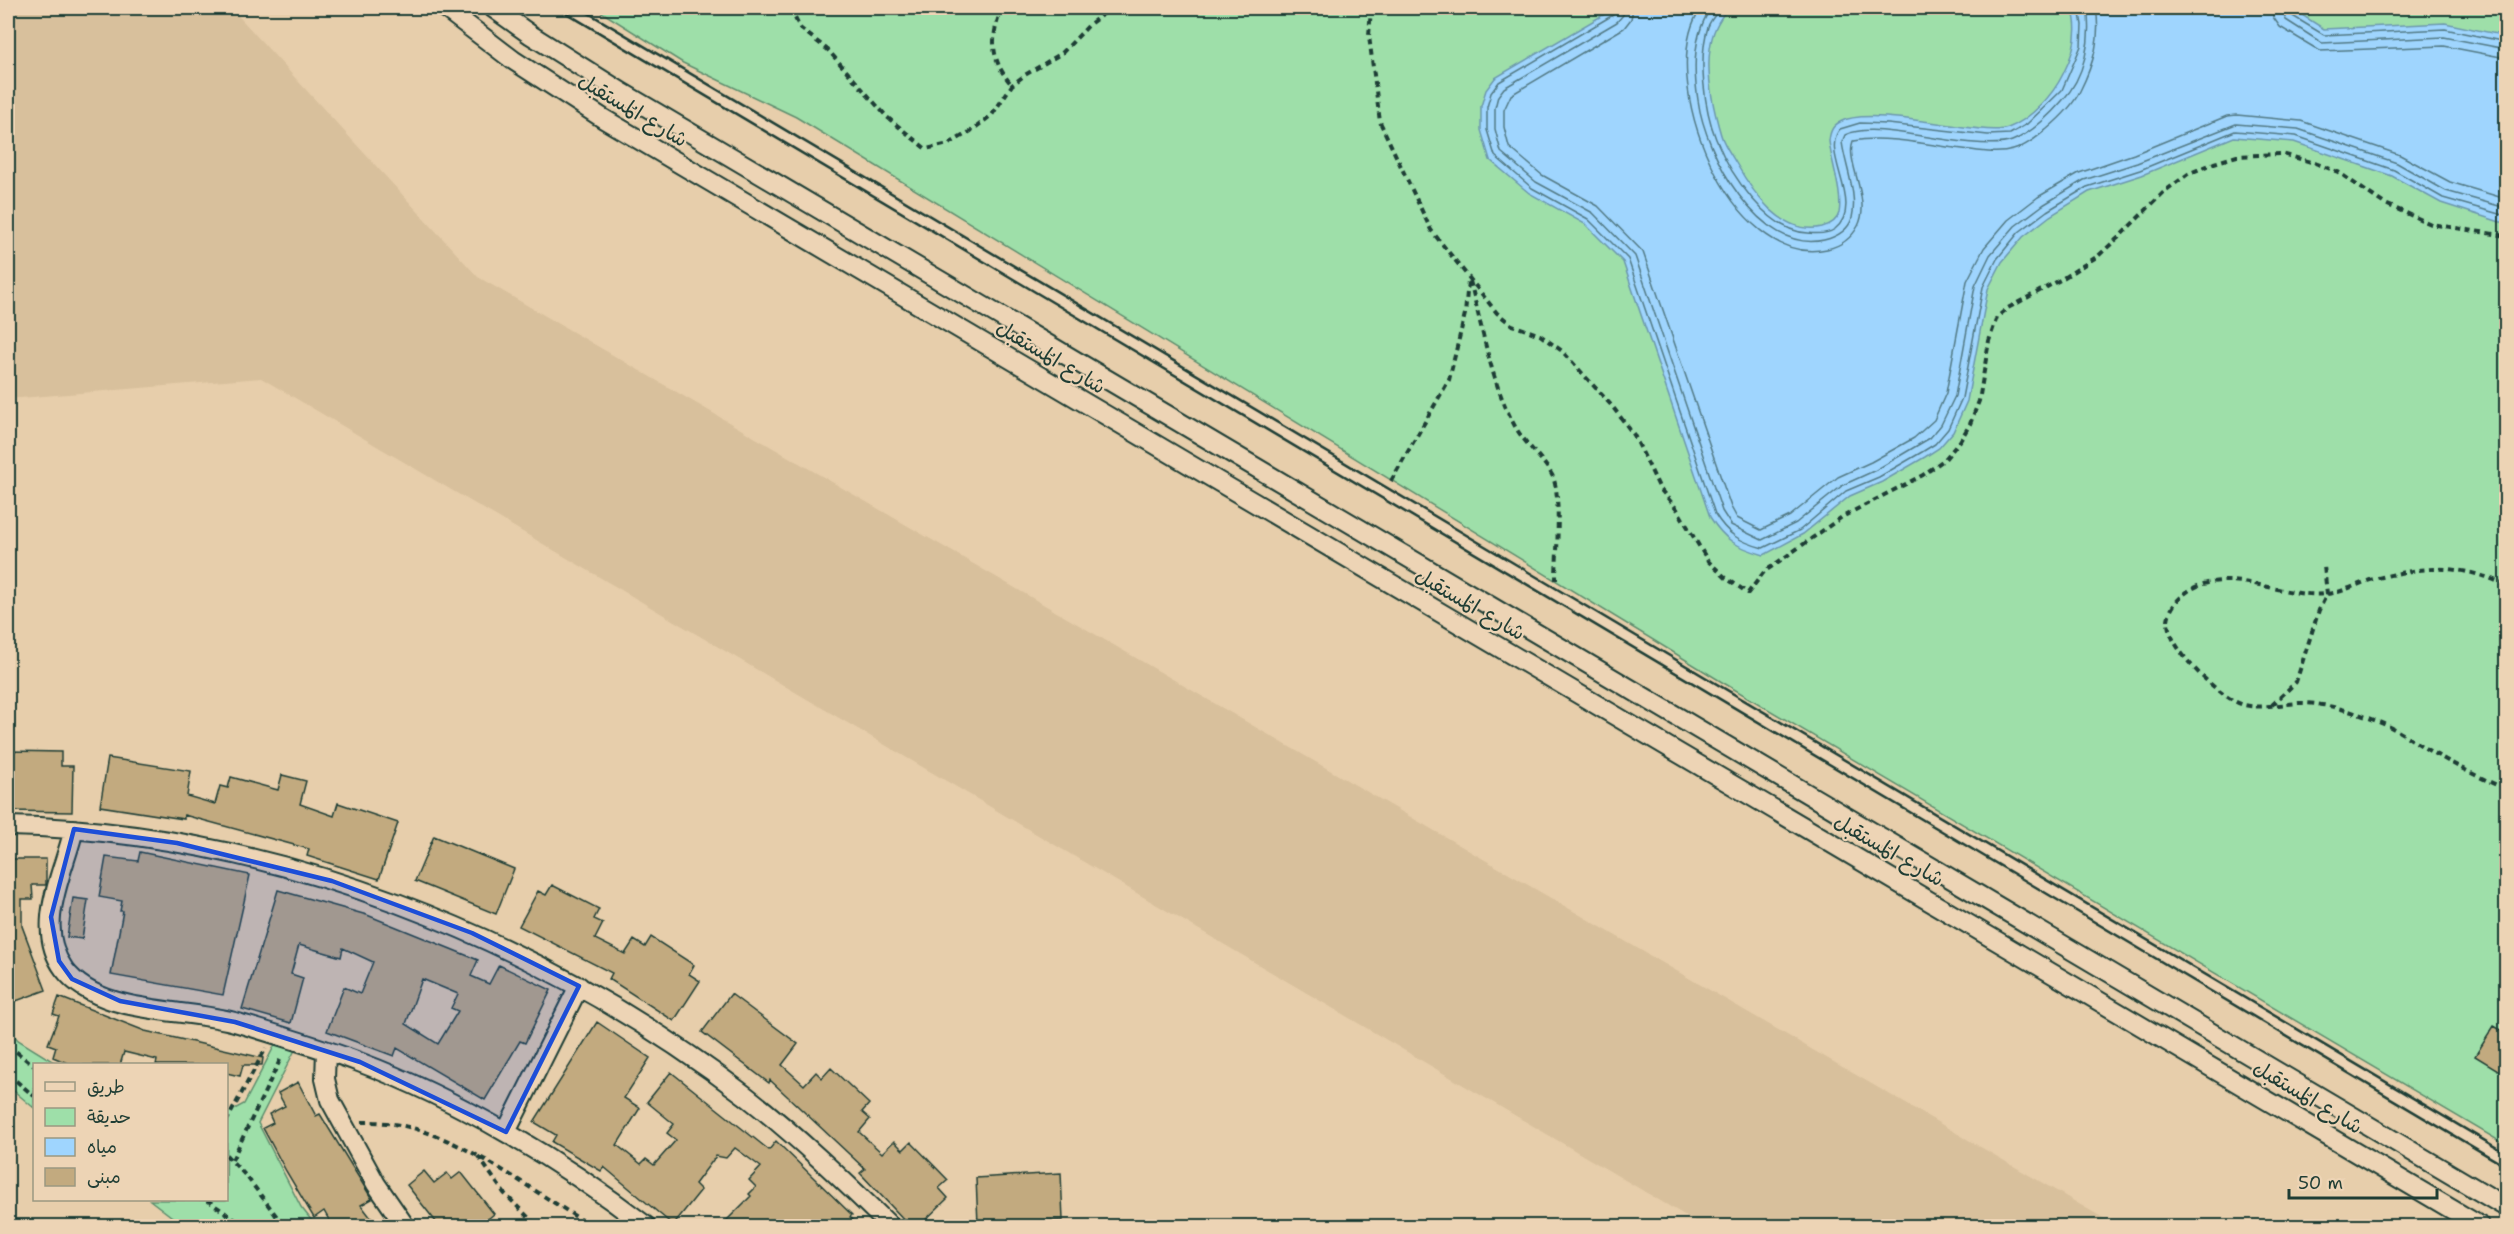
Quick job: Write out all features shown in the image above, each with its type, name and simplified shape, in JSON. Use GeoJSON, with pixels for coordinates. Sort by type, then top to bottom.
{"type":"FeatureCollection","features":[{"type":"Feature","properties":{"kind":"street","name":"شارع المُستقبل"},"geometry":{"type":"LineString","coordinates":[[445,8],[513,60],[604,119],[2480,1227]]}},
{"type":"Feature","properties":{"kind":"street","name":"شارع المُستقبل"},"geometry":{"type":"LineString","coordinates":[[493,8],[531,35],[623,93],[2506,1207]]}},
{"type":"Feature","properties":{"kind":"street"},"geometry":{"type":"LineString","coordinates":[[8,825],[74,829],[177,843],[231,854],[332,881],[435,917],[508,950],[579,986],[666,1040],[748,1098],[822,1160],[890,1227]]}},
{"type":"Feature","properties":{"kind":"street"},"geometry":{"type":"LineString","coordinates":[[74,829],[53,901],[51,917],[53,940],[59,961],[72,979],[120,1002],[215,1017],[360,1062],[506,1132],[618,1204],[646,1227]]}},
{"type":"Feature","properties":{"kind":"street"},"geometry":{"type":"LineString","coordinates":[[506,1132],[579,986]]}},
{"type":"Feature","properties":{"kind":"street"},"geometry":{"type":"LineString","coordinates":[[326,1051],[324,1065],[327,1090],[341,1122],[376,1184],[405,1227]]}},
{"type":"Feature","properties":{"kind":"lane"},"geometry":{"type":"LineString","coordinates":[[569,8],[2506,1160]]}},
{"type":"Feature","properties":{"kind":"path"},"geometry":{"type":"LineString","coordinates":[[794,8],[794,16],[800,28],[828,50],[887,117],[926,149],[949,144],[992,115],[1012,85],[1062,53],[1091,23],[1111,8]]}},
{"type":"Feature","properties":{"kind":"path"},"geometry":{"type":"LineString","coordinates":[[1002,8],[993,46],[997,63],[1012,85]]}},
{"type":"Feature","properties":{"kind":"path"},"geometry":{"type":"LineString","coordinates":[[1371,8],[1369,36],[1380,122],[1431,230],[1497,313],[1512,325],[1540,335],[1562,351],[1611,406],[1634,435],[1660,489],[1677,509],[1708,561],[1726,578],[1748,593],[1764,573],[1842,517],[1923,476],[1944,459],[1960,441],[1979,401],[1989,341],[1997,317],[2008,308],[2098,256],[2165,191],[2188,174],[2237,156],[2282,154],[2315,162],[2338,172],[2383,203],[2431,224],[2506,236]]}},
{"type":"Feature","properties":{"kind":"path"},"geometry":{"type":"LineString","coordinates":[[1384,492],[1449,380],[1465,314],[1469,277]]}},
{"type":"Feature","properties":{"kind":"path"},"geometry":{"type":"LineString","coordinates":[[1469,277],[1491,367],[1504,404],[1528,447],[1552,476],[1556,495],[1556,595]]}},
{"type":"Feature","properties":{"kind":"path"},"geometry":{"type":"LineString","coordinates":[[2272,705],[2296,682],[2319,610],[2327,594],[2324,566]]}},
{"type":"Feature","properties":{"kind":"path"},"geometry":{"type":"LineString","coordinates":[[2506,585],[2466,570],[2448,567],[2372,579],[2327,594],[2304,593],[2239,582],[2221,582],[2200,585],[2184,593],[2172,606],[2168,620],[2170,635],[2194,667],[2213,685],[2244,705],[2320,704],[2355,713],[2387,725],[2437,755],[2506,789]]}},
{"type":"Feature","properties":{"kind":"path"},"geometry":{"type":"LineString","coordinates":[[228,1119],[282,1037]]}},
{"type":"Feature","properties":{"kind":"path"},"geometry":{"type":"LineString","coordinates":[[232,1160],[282,1037]]}},
{"type":"Feature","properties":{"kind":"path"},"geometry":{"type":"LineString","coordinates":[[8,1045],[33,1065]]}},
{"type":"Feature","properties":{"kind":"path"},"geometry":{"type":"LineString","coordinates":[[8,1074],[33,1095]]}},
{"type":"Feature","properties":{"kind":"path"},"geometry":{"type":"LineString","coordinates":[[341,1122],[375,1121],[417,1128],[476,1154],[589,1227]]}},
{"type":"Feature","properties":{"kind":"path"},"geometry":{"type":"LineString","coordinates":[[476,1154],[504,1193],[537,1227]]}},
{"type":"Feature","properties":{"kind":"path"},"geometry":{"type":"LineString","coordinates":[[228,1157],[247,1177],[284,1227]]}},
{"type":"Feature","properties":{"kind":"path"},"geometry":{"type":"LineString","coordinates":[[208,1201],[244,1227]]}},
{"type":"Feature","properties":{"kind":"highlighted area"},"geometry":{"type":"Polygon","coordinates":[[[74,829],[177,843],[332,881],[472,933],[579,986],[506,1132],[360,1062],[235,1022],[120,1001],[72,979],[59,961],[51,917],[74,829]]]}},
{"type":"Feature","properties":{"kind":"shaded area"},"geometry":{"type":"Polygon","coordinates":[[[8,8],[231,8],[478,277],[2117,1226],[1703,1226],[261,378],[8,399],[8,8]]]}},
{"type":"Feature","properties":{"kind":"green space"},"geometry":{"type":"Polygon","coordinates":[[[595,8],[2506,8],[2506,1145],[1722,682],[796,117],[683,63],[595,8]]]}},
{"type":"Feature","properties":{"kind":"green space"},"geometry":{"type":"Polygon","coordinates":[[[8,1028],[18,1040],[55,1063],[33,1063],[33,1107],[8,1086],[8,1028]]]}},
{"type":"Feature","properties":{"kind":"green space"},"geometry":{"type":"Polygon","coordinates":[[[276,1043],[295,1050],[258,1123],[301,1207],[316,1226],[184,1226],[151,1201],[228,1201],[228,1112],[244,1104],[276,1043]]]}},
{"type":"Feature","properties":{"kind":"water"},"geometry":{"type":"Polygon","coordinates":[[[1615,8],[1728,8],[1714,32],[1709,60],[1711,92],[1722,139],[1751,187],[1770,210],[1794,225],[1808,228],[1828,225],[1839,213],[1838,187],[1829,141],[1835,125],[1851,118],[1867,117],[1904,119],[1990,130],[2004,129],[2017,124],[2047,98],[2067,66],[2076,33],[2072,8],[2291,8],[2324,29],[2445,23],[2506,36],[2506,222],[2441,203],[2392,176],[2294,142],[2234,137],[2142,175],[2089,192],[2050,216],[2023,237],[2002,262],[1988,289],[1967,401],[1953,432],[1939,448],[1882,482],[1850,496],[1803,534],[1764,555],[1732,542],[1710,517],[1623,262],[1585,224],[1529,193],[1490,160],[1481,130],[1481,106],[1486,90],[1495,78],[1615,8]]]}},
{"type":"Feature","properties":{"kind":"building"},"geometry":{"type":"Polygon","coordinates":[[[8,751],[61,752],[61,766],[73,766],[72,812],[8,811],[8,751]]]}},
{"type":"Feature","properties":{"kind":"building"},"geometry":{"type":"Polygon","coordinates":[[[108,758],[191,771],[187,796],[215,804],[220,786],[228,788],[231,777],[278,790],[282,775],[306,781],[300,804],[334,816],[338,803],[398,823],[379,879],[307,856],[309,849],[184,815],[184,819],[100,806],[108,758]]]}},
{"type":"Feature","properties":{"kind":"building"},"geometry":{"type":"Polygon","coordinates":[[[434,836],[514,869],[496,914],[415,881],[434,836]]]}},
{"type":"Feature","properties":{"kind":"building"},"geometry":{"type":"Polygon","coordinates":[[[140,852],[250,875],[223,995],[111,975],[123,911],[120,911],[122,901],[99,897],[106,857],[138,861],[140,852]]]}},
{"type":"Feature","properties":{"kind":"building"},"geometry":{"type":"Polygon","coordinates":[[[8,859],[46,859],[46,885],[32,885],[33,899],[22,899],[22,926],[46,990],[8,1004],[8,859]]]}},
{"type":"Feature","properties":{"kind":"building"},"geometry":{"type":"Polygon","coordinates":[[[552,885],[599,909],[594,919],[603,923],[595,939],[625,954],[634,940],[645,947],[651,937],[694,965],[689,974],[700,981],[674,1021],[609,979],[612,973],[519,926],[538,891],[546,895],[552,885]]]}},
{"type":"Feature","properties":{"kind":"building"},"geometry":{"type":"Polygon","coordinates":[[[278,890],[367,915],[478,960],[471,976],[489,984],[499,965],[551,990],[525,1043],[520,1041],[485,1100],[397,1048],[394,1056],[327,1031],[344,987],[360,994],[373,962],[343,948],[341,957],[299,945],[291,974],[303,978],[291,1023],[242,1009],[278,890]],[[422,979],[406,1024],[438,1044],[458,1011],[451,1008],[458,994],[422,979]]]}},
{"type":"Feature","properties":{"kind":"building"},"geometry":{"type":"Polygon","coordinates":[[[73,898],[88,900],[82,939],[67,937],[73,898]]]}},
{"type":"Feature","properties":{"kind":"building"},"geometry":{"type":"Polygon","coordinates":[[[731,994],[798,1044],[782,1065],[804,1085],[816,1072],[822,1078],[831,1068],[869,1104],[862,1112],[870,1119],[859,1132],[882,1153],[894,1141],[903,1150],[911,1142],[948,1180],[939,1188],[948,1198],[918,1227],[911,1227],[860,1173],[865,1169],[770,1080],[769,1083],[702,1032],[731,994]]]}},
{"type":"Feature","properties":{"kind":"building"},"geometry":{"type":"Polygon","coordinates":[[[59,997],[145,1031],[263,1058],[262,1065],[243,1065],[240,1076],[228,1073],[228,1063],[156,1063],[157,1060],[124,1052],[121,1063],[67,1063],[53,1057],[56,1047],[48,1044],[59,1016],[53,1014],[59,997]]]}},
{"type":"Feature","properties":{"kind":"building"},"geometry":{"type":"Polygon","coordinates":[[[597,1022],[650,1058],[624,1098],[640,1108],[617,1145],[641,1164],[646,1159],[654,1165],[676,1140],[667,1133],[674,1124],[647,1102],[671,1072],[769,1150],[776,1141],[852,1215],[850,1217],[860,1227],[720,1227],[751,1196],[749,1194],[756,1187],[749,1180],[761,1167],[735,1148],[726,1158],[716,1156],[695,1184],[701,1190],[673,1225],[604,1167],[601,1171],[552,1142],[556,1135],[534,1122],[597,1022]]]}},
{"type":"Feature","properties":{"kind":"building"},"geometry":{"type":"Polygon","coordinates":[[[2494,1026],[2506,1033],[2506,1075],[2475,1056],[2494,1026]]]}},
{"type":"Feature","properties":{"kind":"building"},"geometry":{"type":"Polygon","coordinates":[[[298,1082],[316,1116],[320,1114],[372,1199],[361,1205],[378,1227],[333,1227],[324,1211],[314,1218],[286,1171],[263,1128],[273,1123],[269,1114],[285,1106],[278,1093],[298,1082]]]}},
{"type":"Feature","properties":{"kind":"building"},"geometry":{"type":"Polygon","coordinates":[[[424,1171],[434,1183],[447,1173],[452,1179],[461,1172],[494,1214],[478,1227],[440,1227],[407,1185],[424,1171]]]}},
{"type":"Feature","properties":{"kind":"building"},"geometry":{"type":"Polygon","coordinates":[[[1061,1173],[1063,1220],[978,1224],[976,1178],[1061,1173]]]}}]}
